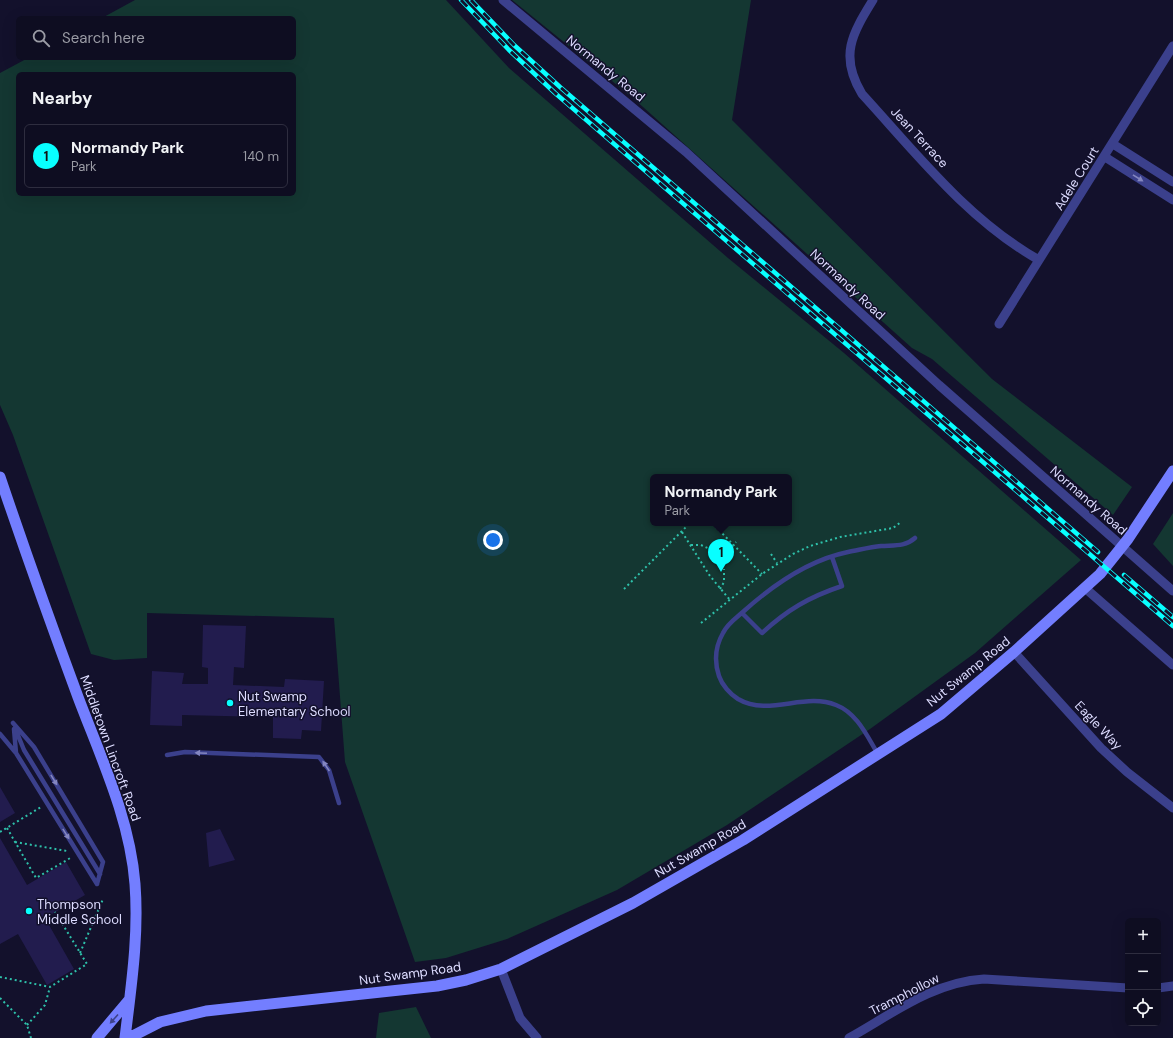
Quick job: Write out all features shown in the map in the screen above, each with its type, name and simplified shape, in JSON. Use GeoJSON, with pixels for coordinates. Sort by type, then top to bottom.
{"type":"FeatureCollection","features":[{"type":"Feature","properties":{"kind":"main road","name":"Nut Swamp Road"},"geometry":{"type":"LineString","coordinates":[[129,1038],[160,1022],[206,1011],[437,986],[466,980],[501,969],[619,910],[743,840],[941,714],[1014,652],[1085,588],[1122,547],[1173,471]]}},
{"type":"Feature","properties":{"kind":"main road","name":"Middletown Lincroft Road"},"geometry":{"type":"LineString","coordinates":[[0,478],[34,579],[124,823],[134,877],[137,918],[136,947],[125,1038]]}},
{"type":"Feature","properties":{"kind":"main road"},"geometry":{"type":"LineString","coordinates":[[97,1038],[130,999]]}},
{"type":"Feature","properties":{"kind":"street","name":"Normandy Road"},"geometry":{"type":"LineString","coordinates":[[503,0],[686,152],[939,385],[1173,591]]}},
{"type":"Feature","properties":{"kind":"street","name":"Jean Terrace"},"geometry":{"type":"LineString","coordinates":[[873,0],[859,23],[852,38],[850,48],[850,67],[860,90],[962,201],[1007,241],[1039,260]]}},
{"type":"Feature","properties":{"kind":"street","name":"Adele Court"},"geometry":{"type":"LineString","coordinates":[[999,324],[1105,157],[1173,46]]}},
{"type":"Feature","properties":{"kind":"street"},"geometry":{"type":"LineString","coordinates":[[1113,144],[1173,182]]}},
{"type":"Feature","properties":{"kind":"street"},"geometry":{"type":"LineString","coordinates":[[1105,157],[1173,200]]}},
{"type":"Feature","properties":{"kind":"street"},"geometry":{"type":"LineString","coordinates":[[1085,588],[1173,665]]}},
{"type":"Feature","properties":{"kind":"street","name":"Eagle Way"},"geometry":{"type":"LineString","coordinates":[[1014,652],[1101,748],[1127,772],[1173,808]]}},
{"type":"Feature","properties":{"kind":"street"},"geometry":{"type":"LineString","coordinates":[[501,969],[520,1018],[538,1038]]}},
{"type":"Feature","properties":{"kind":"street","name":"Tramphollow"},"geometry":{"type":"LineString","coordinates":[[849,1038],[927,994],[957,982],[984,979],[1125,988]]}},
{"type":"Feature","properties":{"kind":"street"},"geometry":{"type":"LineString","coordinates":[[1161,988],[1173,986]]}},
{"type":"Feature","properties":{"kind":"lane"},"geometry":{"type":"LineString","coordinates":[[878,754],[858,722],[850,713],[837,705],[825,701],[818,701],[762,707],[745,703],[732,695],[721,681],[715,663],[718,642],[726,627],[763,594],[792,575],[846,552],[880,546],[903,545],[910,543],[915,538]]}},
{"type":"Feature","properties":{"kind":"lane"},"geometry":{"type":"LineString","coordinates":[[742,613],[762,633],[778,617],[798,604],[822,592],[842,586],[832,557]]}},
{"type":"Feature","properties":{"kind":"lane"},"geometry":{"type":"LineString","coordinates":[[13,723],[16,754]]}},
{"type":"Feature","properties":{"kind":"lane"},"geometry":{"type":"LineString","coordinates":[[0,734],[16,754],[97,884],[103,862],[34,747],[13,723]]}},
{"type":"Feature","properties":{"kind":"lane"},"geometry":{"type":"LineString","coordinates":[[13,723],[24,750],[100,874]]}},
{"type":"Feature","properties":{"kind":"lane"},"geometry":{"type":"LineString","coordinates":[[168,755],[185,752],[319,757],[329,770],[339,803]]}},
{"type":"Feature","properties":{"kind":"path"},"geometry":{"type":"LineString","coordinates":[[701,623],[777,563],[810,546],[868,531],[893,528],[901,522]]}},
{"type":"Feature","properties":{"kind":"path"},"geometry":{"type":"LineString","coordinates":[[624,589],[687,526]]}},
{"type":"Feature","properties":{"kind":"path"},"geometry":{"type":"LineString","coordinates":[[715,526],[762,574]]}},
{"type":"Feature","properties":{"kind":"path"},"geometry":{"type":"LineString","coordinates":[[682,532],[720,589],[730,600]]}},
{"type":"Feature","properties":{"kind":"path"},"geometry":{"type":"LineString","coordinates":[[729,550],[736,542]]}},
{"type":"Feature","properties":{"kind":"path"},"geometry":{"type":"LineString","coordinates":[[690,545],[700,545],[712,550]]}},
{"type":"Feature","properties":{"kind":"path"},"geometry":{"type":"LineString","coordinates":[[771,554],[777,563]]}},
{"type":"Feature","properties":{"kind":"path"},"geometry":{"type":"LineString","coordinates":[[720,589],[724,582],[724,569]]}},
{"type":"Feature","properties":{"kind":"path"},"geometry":{"type":"LineString","coordinates":[[0,832],[41,807]]}},
{"type":"Feature","properties":{"kind":"path"},"geometry":{"type":"LineString","coordinates":[[7,828],[36,878],[72,857]]}},
{"type":"Feature","properties":{"kind":"path"},"geometry":{"type":"LineString","coordinates":[[15,842],[69,851]]}},
{"type":"Feature","properties":{"kind":"path"},"geometry":{"type":"LineString","coordinates":[[80,953],[103,899]]}},
{"type":"Feature","properties":{"kind":"path"},"geometry":{"type":"LineString","coordinates":[[27,1025],[45,1005],[50,987],[87,964],[55,912]]}},
{"type":"Feature","properties":{"kind":"path"},"geometry":{"type":"LineString","coordinates":[[0,977],[50,987]]}},
{"type":"Feature","properties":{"kind":"path"},"geometry":{"type":"LineString","coordinates":[[0,998],[27,1025],[31,1038]]}},
{"type":"Feature","properties":{"kind":"green space"},"geometry":{"type":"Polygon","coordinates":[[[135,0],[446,0],[509,68],[728,258],[844,353],[1081,560],[975,653],[870,729],[727,825],[617,890],[507,939],[446,958],[415,962],[345,762],[334,618],[147,613],[147,658],[114,660],[91,654],[13,435],[0,405],[0,73],[24,60],[296,60],[296,16],[106,16],[135,0]]]}},
{"type":"Feature","properties":{"kind":"green space"},"geometry":{"type":"Polygon","coordinates":[[[512,0],[751,0],[732,120],[992,379],[1132,487],[1113,515],[932,359],[912,348],[633,98],[512,0]]]}},
{"type":"Feature","properties":{"kind":"green space"},"geometry":{"type":"Polygon","coordinates":[[[1173,513],[1173,566],[1153,544],[1173,513]]]}},
{"type":"Feature","properties":{"kind":"green space"},"geometry":{"type":"Polygon","coordinates":[[[416,1007],[431,1038],[376,1038],[379,1013],[416,1007]]]}},
{"type":"Feature","properties":{"kind":"building","name":"Nut Swamp Elementary School"},"geometry":{"type":"Polygon","coordinates":[[[203,625],[246,626],[244,668],[234,667],[233,685],[284,687],[285,679],[324,681],[321,731],[302,730],[301,739],[273,738],[273,717],[182,715],[182,726],[150,725],[152,671],[184,673],[182,684],[208,684],[208,668],[202,667],[203,625]]]}},
{"type":"Feature","properties":{"kind":"building"},"geometry":{"type":"Polygon","coordinates":[[[0,787],[15,813],[0,822],[0,787]]]}},
{"type":"Feature","properties":{"kind":"building"},"geometry":{"type":"Polygon","coordinates":[[[220,829],[235,860],[209,867],[206,833],[220,829]]]}},
{"type":"Feature","properties":{"kind":"building","name":"Thompson Middle School"},"geometry":{"type":"Polygon","coordinates":[[[0,838],[27,885],[66,862],[85,895],[45,918],[74,969],[47,985],[18,934],[0,944],[0,838]]]}},
{"type":"Feature","properties":{"kind":"railway"},"geometry":{"type":"LineString","coordinates":[[461,0],[509,50],[555,93],[1173,626]]}},
{"type":"Feature","properties":{"kind":"railway"},"geometry":{"type":"LineString","coordinates":[[471,0],[514,45],[560,87],[1098,552]]}},
{"type":"Feature","properties":{"kind":"railway"},"geometry":{"type":"LineString","coordinates":[[1124,575],[1173,617]]}},
{"type":"Feature","properties":{"kind":"place","name":"Normandy Park"},"geometry":{"type":"Point","coordinates":[721,572]}},
{"type":"Feature","properties":{"kind":"place","name":"Nut Swamp Elementary School"},"geometry":{"type":"Point","coordinates":[230,703]}},
{"type":"Feature","properties":{"kind":"place","name":"Thompson Middle School"},"geometry":{"type":"Point","coordinates":[29,911]}}]}
